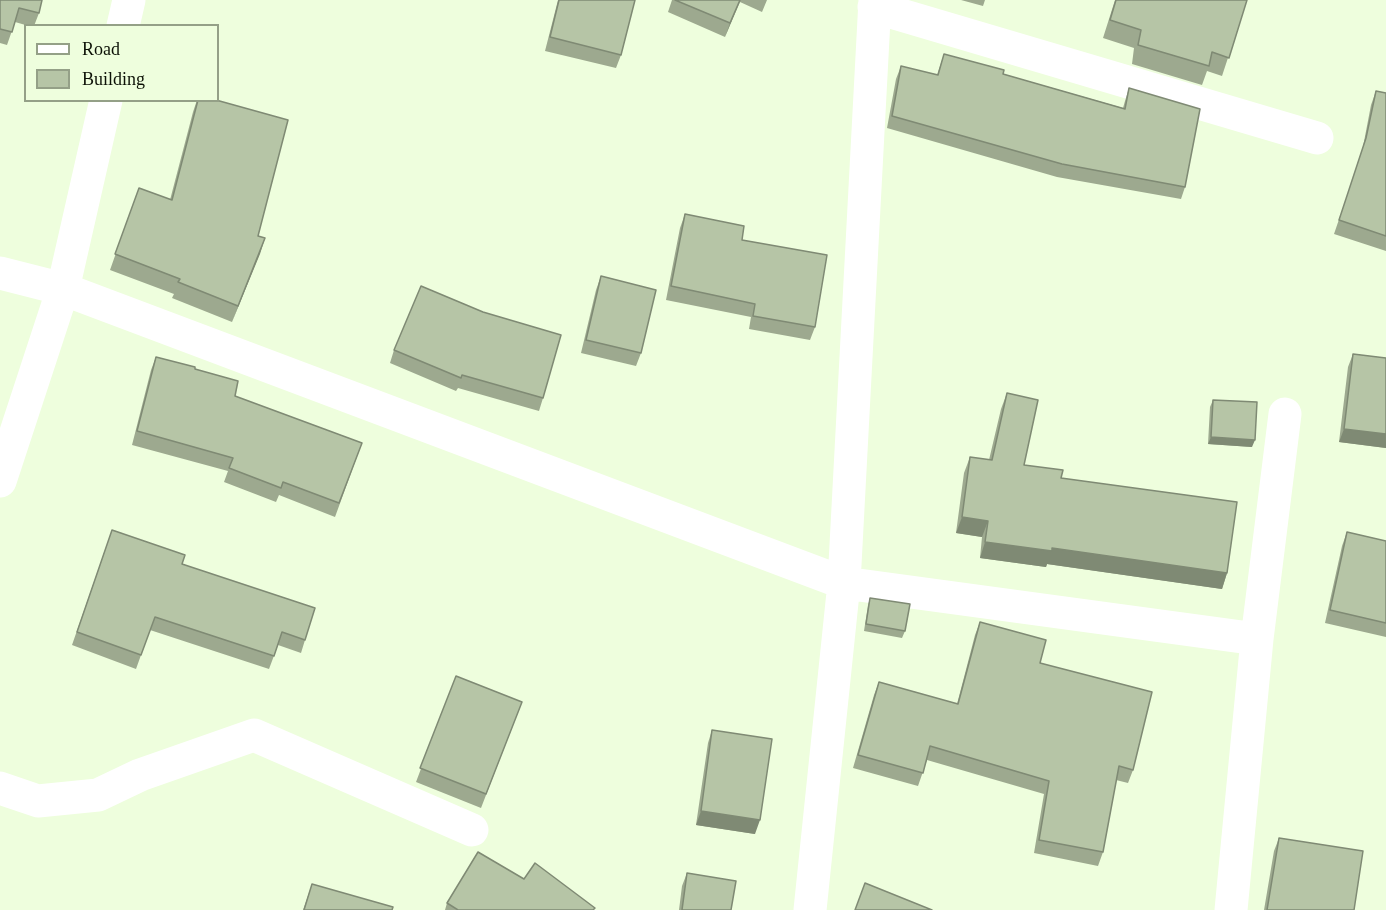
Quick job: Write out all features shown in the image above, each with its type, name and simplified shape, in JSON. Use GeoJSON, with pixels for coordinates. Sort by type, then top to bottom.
{"type":"FeatureCollection","features":[{"type":"Feature","properties":{"kind":"street"},"geometry":{"type":"LineString","coordinates":[[123,24],[129,0]]}},
{"type":"Feature","properties":{"kind":"street"},"geometry":{"type":"LineString","coordinates":[[810,910],[844,583],[875,4],[1317,138]]}},
{"type":"Feature","properties":{"kind":"street"},"geometry":{"type":"LineString","coordinates":[[0,481],[63,289],[106,102]]}},
{"type":"Feature","properties":{"kind":"street"},"geometry":{"type":"LineString","coordinates":[[0,273],[63,289],[844,583],[1257,639]]}},
{"type":"Feature","properties":{"kind":"street"},"geometry":{"type":"LineString","coordinates":[[1231,910],[1257,639],[1285,414]]}},
{"type":"Feature","properties":{"kind":"street"},"geometry":{"type":"LineString","coordinates":[[0,788],[38,801],[98,795],[140,775],[254,735],[472,830]]}},
{"type":"Feature","properties":{"kind":"building"},"geometry":{"type":"Polygon","coordinates":[[[0,0],[42,0],[39,13],[19,8],[12,32],[0,29],[0,0]]]}},
{"type":"Feature","properties":{"kind":"building"},"geometry":{"type":"Polygon","coordinates":[[[559,0],[635,0],[621,55],[550,37],[559,0]]]}},
{"type":"Feature","properties":{"kind":"building"},"geometry":{"type":"Polygon","coordinates":[[[675,0],[740,0],[730,23],[675,0]]]}},
{"type":"Feature","properties":{"kind":"building"},"geometry":{"type":"Polygon","coordinates":[[[1116,0],[1247,0],[1229,58],[1212,52],[1209,66],[1138,45],[1141,30],[1110,20],[1116,0]]]}},
{"type":"Feature","properties":{"kind":"building"},"geometry":{"type":"Polygon","coordinates":[[[944,54],[1004,70],[1003,74],[1125,109],[1129,88],[1200,109],[1185,187],[1062,164],[892,116],[901,66],[938,75],[944,54]]]}},
{"type":"Feature","properties":{"kind":"building"},"geometry":{"type":"Polygon","coordinates":[[[1376,91],[1386,93],[1386,236],[1339,220],[1366,138],[1376,91]]]}},
{"type":"Feature","properties":{"kind":"building"},"geometry":{"type":"Polygon","coordinates":[[[219,101],[288,120],[258,236],[265,238],[238,306],[178,282],[180,279],[115,254],[139,188],[172,200],[197,102],[219,101]]]}},
{"type":"Feature","properties":{"kind":"building"},"geometry":{"type":"Polygon","coordinates":[[[685,214],[744,226],[742,240],[827,255],[815,327],[753,316],[755,304],[671,286],[685,214]]]}},
{"type":"Feature","properties":{"kind":"building"},"geometry":{"type":"Polygon","coordinates":[[[601,276],[656,290],[641,353],[586,340],[601,276]]]}},
{"type":"Feature","properties":{"kind":"building"},"geometry":{"type":"Polygon","coordinates":[[[421,286],[483,312],[561,335],[543,398],[462,375],[461,378],[394,350],[421,286]]]}},
{"type":"Feature","properties":{"kind":"building"},"geometry":{"type":"Polygon","coordinates":[[[1353,354],[1386,358],[1386,434],[1344,429],[1353,354]]]}},
{"type":"Feature","properties":{"kind":"building"},"geometry":{"type":"Polygon","coordinates":[[[156,357],[238,381],[235,396],[362,443],[339,503],[283,482],[281,488],[229,468],[233,458],[137,431],[156,357]]]}},
{"type":"Feature","properties":{"kind":"building"},"geometry":{"type":"Polygon","coordinates":[[[1007,393],[1038,400],[1024,465],[1063,470],[1061,478],[1237,502],[1227,573],[1052,548],[1052,551],[985,542],[988,521],[962,517],[970,457],[992,460],[1007,393]]]}},
{"type":"Feature","properties":{"kind":"building"},"geometry":{"type":"Polygon","coordinates":[[[1213,400],[1257,402],[1255,440],[1211,437],[1213,400]]]}},
{"type":"Feature","properties":{"kind":"building"},"geometry":{"type":"Polygon","coordinates":[[[112,530],[185,555],[182,564],[315,608],[305,640],[282,632],[274,656],[155,617],[141,655],[77,632],[112,530]]]}},
{"type":"Feature","properties":{"kind":"building"},"geometry":{"type":"Polygon","coordinates":[[[1347,532],[1386,541],[1386,623],[1330,610],[1347,532]]]}},
{"type":"Feature","properties":{"kind":"building"},"geometry":{"type":"Polygon","coordinates":[[[870,598],[910,604],[905,631],[866,624],[870,598]]]}},
{"type":"Feature","properties":{"kind":"building"},"geometry":{"type":"Polygon","coordinates":[[[980,622],[1046,640],[1040,663],[1152,692],[1133,770],[1119,766],[1103,852],[1039,840],[1049,781],[930,746],[923,773],[858,755],[879,682],[958,704],[980,622]]]}},
{"type":"Feature","properties":{"kind":"building"},"geometry":{"type":"Polygon","coordinates":[[[456,676],[522,702],[486,794],[420,768],[456,676]]]}},
{"type":"Feature","properties":{"kind":"building"},"geometry":{"type":"Polygon","coordinates":[[[712,730],[772,739],[760,820],[701,811],[712,730]]]}},
{"type":"Feature","properties":{"kind":"building"},"geometry":{"type":"Polygon","coordinates":[[[1279,838],[1363,851],[1354,910],[1267,910],[1279,838]]]}},
{"type":"Feature","properties":{"kind":"building"},"geometry":{"type":"Polygon","coordinates":[[[478,852],[524,879],[535,863],[595,908],[593,910],[458,910],[447,903],[478,852]]]}},
{"type":"Feature","properties":{"kind":"building"},"geometry":{"type":"Polygon","coordinates":[[[687,873],[736,881],[731,910],[682,910],[687,873]]]}},
{"type":"Feature","properties":{"kind":"building"},"geometry":{"type":"Polygon","coordinates":[[[865,883],[932,910],[855,910],[865,883]]]}},
{"type":"Feature","properties":{"kind":"building"},"geometry":{"type":"Polygon","coordinates":[[[312,884],[393,907],[392,910],[304,910],[312,884]]]}}]}
